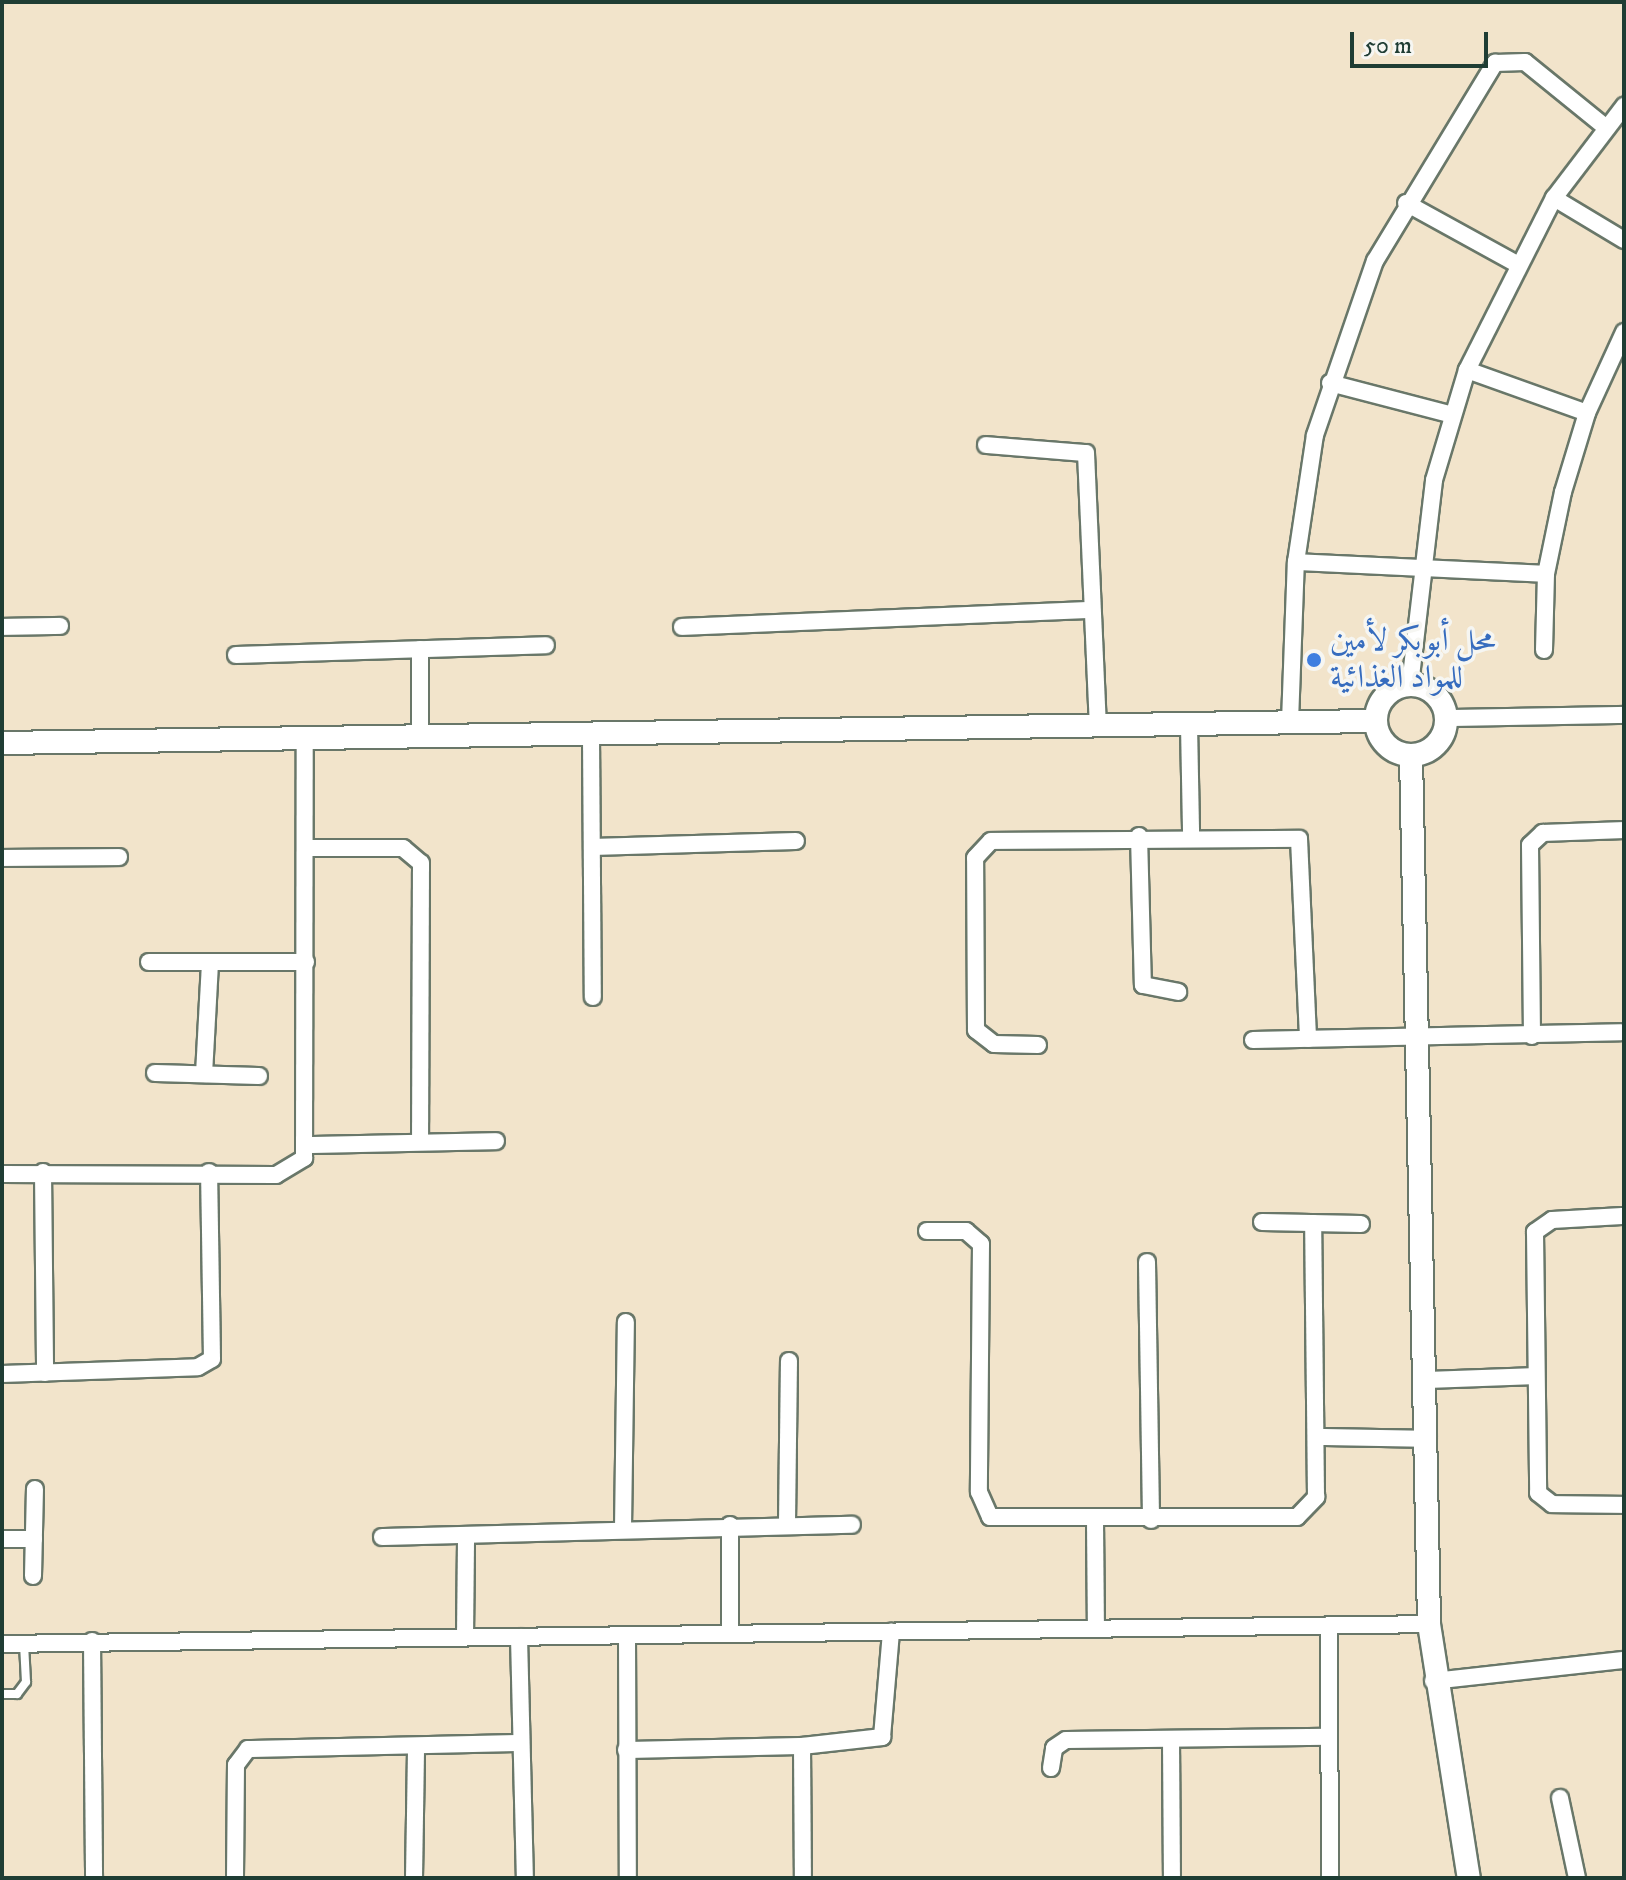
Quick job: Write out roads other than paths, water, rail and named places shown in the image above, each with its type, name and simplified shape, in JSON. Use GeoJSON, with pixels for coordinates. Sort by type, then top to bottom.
{"type":"FeatureCollection","features":[{"type":"Feature","properties":{"kind":"main road"},"geometry":{"type":"LineString","coordinates":[[1410,685],[1435,694],[1446,718],[1440,740],[1411,755],[1383,741],[1376,721],[1390,693],[1410,685]]}},
{"type":"Feature","properties":{"kind":"main road"},"geometry":{"type":"LineString","coordinates":[[2,743],[591,737],[1376,721]]}},
{"type":"Feature","properties":{"kind":"main road"},"geometry":{"type":"LineString","coordinates":[[1411,755],[1421,1036],[1429,1624],[1433,1681],[1469,1878]]}},
{"type":"Feature","properties":{"kind":"street"},"geometry":{"type":"LineString","coordinates":[[1290,722],[1296,562],[1330,383],[1354,310],[1406,203],[1495,63],[1512,57],[1525,62],[1604,126]]}},
{"type":"Feature","properties":{"kind":"street"},"geometry":{"type":"LineString","coordinates":[[1410,685],[1422,568],[1453,415],[1467,370],[1517,264],[1554,198],[1604,126],[1624,106]]}},
{"type":"Feature","properties":{"kind":"street"},"geometry":{"type":"LineString","coordinates":[[1554,198],[1624,240]]}},
{"type":"Feature","properties":{"kind":"street"},"geometry":{"type":"LineString","coordinates":[[1406,203],[1517,264]]}},
{"type":"Feature","properties":{"kind":"street"},"geometry":{"type":"LineString","coordinates":[[1544,650],[1546,574],[1587,413],[1624,332]]}},
{"type":"Feature","properties":{"kind":"street"},"geometry":{"type":"LineString","coordinates":[[1467,370],[1587,413]]}},
{"type":"Feature","properties":{"kind":"street"},"geometry":{"type":"LineString","coordinates":[[1330,383],[1453,415]]}},
{"type":"Feature","properties":{"kind":"street"},"geometry":{"type":"LineString","coordinates":[[986,445],[1086,453],[1098,726]]}},
{"type":"Feature","properties":{"kind":"street"},"geometry":{"type":"LineString","coordinates":[[1296,562],[1546,574]]}},
{"type":"Feature","properties":{"kind":"street"},"geometry":{"type":"LineString","coordinates":[[682,627],[1092,610]]}},
{"type":"Feature","properties":{"kind":"street"},"geometry":{"type":"LineString","coordinates":[[2,627],[60,626]]}},
{"type":"Feature","properties":{"kind":"street"},"geometry":{"type":"LineString","coordinates":[[236,655],[546,645]]}},
{"type":"Feature","properties":{"kind":"street"},"geometry":{"type":"LineString","coordinates":[[420,649],[420,738]]}},
{"type":"Feature","properties":{"kind":"street"},"geometry":{"type":"LineString","coordinates":[[1446,718],[1624,715]]}},
{"type":"Feature","properties":{"kind":"street"},"geometry":{"type":"LineString","coordinates":[[1189,725],[1191,834]]}},
{"type":"Feature","properties":{"kind":"street"},"geometry":{"type":"LineString","coordinates":[[591,737],[593,997]]}},
{"type":"Feature","properties":{"kind":"street"},"geometry":{"type":"LineString","coordinates":[[2,1174],[294,1171],[308,1145],[305,739]]}},
{"type":"Feature","properties":{"kind":"street"},"geometry":{"type":"LineString","coordinates":[[1532,1036],[1530,845],[1543,833],[1624,830]]}},
{"type":"Feature","properties":{"kind":"street"},"geometry":{"type":"LineString","coordinates":[[1038,1045],[994,1044],[976,1030],[977,850],[991,841],[1191,834],[1291,836],[1305,845],[1308,1039]]}},
{"type":"Feature","properties":{"kind":"street"},"geometry":{"type":"LineString","coordinates":[[1139,836],[1143,985],[1178,992]]}},
{"type":"Feature","properties":{"kind":"street"},"geometry":{"type":"LineString","coordinates":[[592,847],[796,841]]}},
{"type":"Feature","properties":{"kind":"street"},"geometry":{"type":"LineString","coordinates":[[306,848],[403,848],[421,863],[420,1142]]}},
{"type":"Feature","properties":{"kind":"street"},"geometry":{"type":"LineString","coordinates":[[2,858],[119,857]]}},
{"type":"Feature","properties":{"kind":"street"},"geometry":{"type":"LineString","coordinates":[[149,962],[306,962]]}},
{"type":"Feature","properties":{"kind":"street"},"geometry":{"type":"LineString","coordinates":[[204,1074],[210,964]]}},
{"type":"Feature","properties":{"kind":"street"},"geometry":{"type":"LineString","coordinates":[[1253,1040],[1621,1032]]}},
{"type":"Feature","properties":{"kind":"street"},"geometry":{"type":"LineString","coordinates":[[155,1073],[259,1076]]}},
{"type":"Feature","properties":{"kind":"street"},"geometry":{"type":"LineString","coordinates":[[308,1145],[496,1141]]}},
{"type":"Feature","properties":{"kind":"street"},"geometry":{"type":"LineString","coordinates":[[43,1172],[45,1373]]}},
{"type":"Feature","properties":{"kind":"street"},"geometry":{"type":"LineString","coordinates":[[2,1374],[198,1367],[212,1359],[209,1172]]}},
{"type":"Feature","properties":{"kind":"street"},"geometry":{"type":"LineString","coordinates":[[1622,1216],[1538,1226],[1536,1376],[1543,1500],[1624,1505]]}},
{"type":"Feature","properties":{"kind":"street"},"geometry":{"type":"LineString","coordinates":[[1262,1222],[1361,1224]]}},
{"type":"Feature","properties":{"kind":"street"},"geometry":{"type":"LineString","coordinates":[[927,1231],[966,1231],[981,1244],[981,1510],[1006,1521],[1151,1520],[1309,1511],[1318,1437],[1313,1223]]}},
{"type":"Feature","properties":{"kind":"street"},"geometry":{"type":"LineString","coordinates":[[1147,1262],[1151,1520]]}},
{"type":"Feature","properties":{"kind":"street"},"geometry":{"type":"LineString","coordinates":[[623,1528],[626,1322]]}},
{"type":"Feature","properties":{"kind":"street"},"geometry":{"type":"LineString","coordinates":[[787,1523],[789,1361]]}},
{"type":"Feature","properties":{"kind":"street"},"geometry":{"type":"LineString","coordinates":[[1428,1380],[1536,1376]]}},
{"type":"Feature","properties":{"kind":"street"},"geometry":{"type":"LineString","coordinates":[[1318,1437],[1428,1439]]}},
{"type":"Feature","properties":{"kind":"street"},"geometry":{"type":"LineString","coordinates":[[33,1576],[35,1489]]}},
{"type":"Feature","properties":{"kind":"street"},"geometry":{"type":"LineString","coordinates":[[1095,1521],[1096,1629]]}},
{"type":"Feature","properties":{"kind":"street"},"geometry":{"type":"LineString","coordinates":[[382,1537],[787,1523],[852,1525]]}},
{"type":"Feature","properties":{"kind":"street"},"geometry":{"type":"LineString","coordinates":[[730,1525],[730,1634]]}},
{"type":"Feature","properties":{"kind":"street"},"geometry":{"type":"LineString","coordinates":[[465,1637],[466,1535]]}},
{"type":"Feature","properties":{"kind":"street"},"geometry":{"type":"LineString","coordinates":[[2,1539],[34,1539]]}},
{"type":"Feature","properties":{"kind":"street"},"geometry":{"type":"LineString","coordinates":[[2,1644],[1429,1624]]}},
{"type":"Feature","properties":{"kind":"street"},"geometry":{"type":"LineString","coordinates":[[1329,1625],[1330,1878]]}},
{"type":"Feature","properties":{"kind":"street"},"geometry":{"type":"LineString","coordinates":[[626,1750],[802,1746],[882,1737],[891,1631]]}},
{"type":"Feature","properties":{"kind":"street"},"geometry":{"type":"LineString","coordinates":[[627,1635],[628,1878]]}},
{"type":"Feature","properties":{"kind":"street"},"geometry":{"type":"LineString","coordinates":[[519,1637],[525,1878]]}},
{"type":"Feature","properties":{"kind":"street"},"geometry":{"type":"LineString","coordinates":[[92,1641],[94,1878]]}},
{"type":"Feature","properties":{"kind":"street"},"geometry":{"type":"LineString","coordinates":[[1433,1681],[1624,1660]]}},
{"type":"Feature","properties":{"kind":"street"},"geometry":{"type":"LineString","coordinates":[[1051,1768],[1054,1748],[1066,1740],[1328,1737]]}},
{"type":"Feature","properties":{"kind":"street"},"geometry":{"type":"LineString","coordinates":[[1171,1741],[1172,1878]]}},
{"type":"Feature","properties":{"kind":"street"},"geometry":{"type":"LineString","coordinates":[[235,1878],[239,1755],[262,1748],[520,1743]]}},
{"type":"Feature","properties":{"kind":"street"},"geometry":{"type":"LineString","coordinates":[[802,1746],[803,1878]]}},
{"type":"Feature","properties":{"kind":"street"},"geometry":{"type":"LineString","coordinates":[[414,1878],[416,1747]]}},
{"type":"Feature","properties":{"kind":"street"},"geometry":{"type":"LineString","coordinates":[[1560,1798],[1577,1878]]}},
{"type":"Feature","properties":{"kind":"lane"},"geometry":{"type":"LineString","coordinates":[[2,1694],[17,1694],[26,1682],[24,1644]]}},
{"type":"Feature","properties":{"kind":"place","name":"محل أبوبكر لأمين للمواد الغذائية"},"geometry":{"type":"Point","coordinates":[1314,660]}}]}
